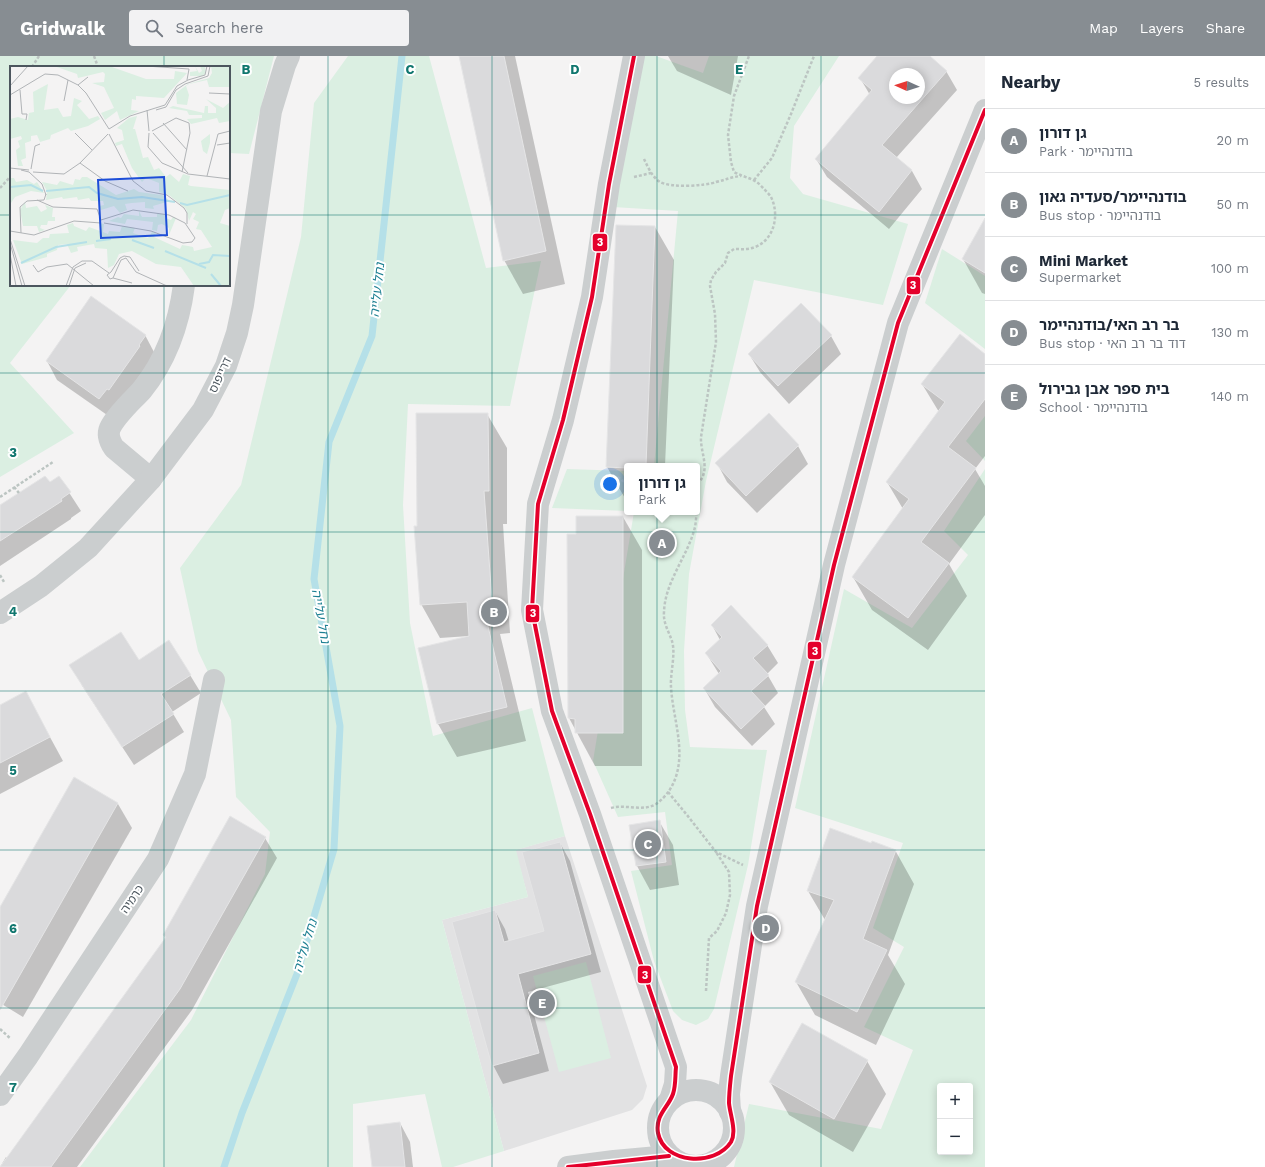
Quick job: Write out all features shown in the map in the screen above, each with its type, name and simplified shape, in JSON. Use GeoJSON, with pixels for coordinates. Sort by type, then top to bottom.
{"type":"FeatureCollection","features":[{"type":"Feature","properties":{"kind":"street","name":"דרייפוס"},"geometry":{"type":"LineString","coordinates":[[0,613],[41,586],[88,548],[151,479],[203,410],[226,366],[237,334],[243,305],[271,111],[285,64],[289,56]]}},
{"type":"Feature","properties":{"kind":"street"},"geometry":{"type":"LineString","coordinates":[[634,56],[609,184],[592,297],[563,420],[538,504],[532,610],[552,711],[590,814],[676,1067],[675,1084],[670,1100]]}},
{"type":"Feature","properties":{"kind":"street"},"geometry":{"type":"LineString","coordinates":[[568,1167],[676,1162],[688,1166],[698,1166],[717,1163],[730,1143],[733,1133],[733,1122],[730,1112],[729,1094],[757,906],[834,565],[898,323],[985,110]]}},
{"type":"Feature","properties":{"kind":"street"},"geometry":{"type":"LineString","coordinates":[[151,479],[114,448],[109,439],[109,434],[115,420],[152,378],[163,357],[178,321],[184,286]]}},
{"type":"Feature","properties":{"kind":"street","name":"כרמיה"},"geometry":{"type":"LineString","coordinates":[[0,1095],[28,1056],[158,859],[195,774],[214,680]]}},
{"type":"Feature","properties":{"kind":"street"},"geometry":{"type":"LineString","coordinates":[[676,1162],[662,1146],[658,1134],[658,1121],[662,1110],[670,1100],[680,1093],[692,1090],[703,1091],[714,1095],[724,1102],[730,1112]]}},
{"type":"Feature","properties":{"kind":"path"},"geometry":{"type":"LineString","coordinates":[[33,66],[40,56]]}},
{"type":"Feature","properties":{"kind":"path"},"geometry":{"type":"LineString","coordinates":[[94,56],[98,66]]}},
{"type":"Feature","properties":{"kind":"path"},"geometry":{"type":"LineString","coordinates":[[700,482],[705,472],[705,463],[700,446],[701,437],[716,342],[715,314],[710,286],[711,280],[716,272],[726,263],[728,253],[734,249],[754,248],[769,238],[775,218],[775,206],[771,197],[754,180],[734,172],[731,162],[728,136],[734,96],[749,56]]}},
{"type":"Feature","properties":{"kind":"path"},"geometry":{"type":"LineString","coordinates":[[754,180],[772,158],[814,56]]}},
{"type":"Feature","properties":{"kind":"path"},"geometry":{"type":"LineString","coordinates":[[644,159],[651,173],[661,182],[698,186],[730,177],[741,176]]}},
{"type":"Feature","properties":{"kind":"path"},"geometry":{"type":"LineString","coordinates":[[0,188],[10,177]]}},
{"type":"Feature","properties":{"kind":"path"},"geometry":{"type":"LineString","coordinates":[[0,496],[53,462]]}},
{"type":"Feature","properties":{"kind":"path"},"geometry":{"type":"LineString","coordinates":[[613,475],[624,482]]}},
{"type":"Feature","properties":{"kind":"path"},"geometry":{"type":"LineString","coordinates":[[14,487],[18,493]]}},
{"type":"Feature","properties":{"kind":"path"},"geometry":{"type":"LineString","coordinates":[[590,814],[619,806],[647,807],[657,804],[674,783],[678,768],[680,750],[671,686],[672,642],[666,630],[663,613],[666,597],[695,528],[697,515]]}},
{"type":"Feature","properties":{"kind":"path"},"geometry":{"type":"LineString","coordinates":[[668,792],[716,852],[729,872],[730,894],[726,913],[717,931],[709,938],[706,991]]}},
{"type":"Feature","properties":{"kind":"path"},"geometry":{"type":"LineString","coordinates":[[716,852],[728,859],[764,874]]}},
{"type":"Feature","properties":{"kind":"shaded area"},"geometry":{"type":"Polygon","coordinates":[[[565,836],[647,1086],[643,1099],[632,1110],[504,1151],[442,920],[528,897],[515,850],[565,836]]]}},
{"type":"Feature","properties":{"kind":"green space"},"geometry":{"type":"Polygon","coordinates":[[[0,56],[274,56],[249,154],[230,153],[230,66],[10,66],[10,286],[70,286],[10,363],[74,433],[0,477],[0,56]]]}},
{"type":"Feature","properties":{"kind":"green space"},"geometry":{"type":"Polygon","coordinates":[[[348,56],[429,56],[486,268],[541,261],[510,406],[408,404],[403,505],[410,623],[433,736],[532,708],[565,836],[516,850],[528,897],[442,920],[504,1151],[453,1167],[442,1167],[425,1094],[353,1104],[353,1167],[80,1167],[191,1020],[265,874],[270,832],[236,797],[231,720],[198,651],[180,568],[241,485],[301,237],[314,103],[348,56]]]}},
{"type":"Feature","properties":{"kind":"green space"},"geometry":{"type":"Polygon","coordinates":[[[641,56],[656,56],[703,73],[709,56],[839,56],[794,126],[790,178],[803,194],[908,224],[883,305],[754,280],[706,481],[700,514],[700,463],[654,463],[678,211],[613,207],[641,56]]]}},
{"type":"Feature","properties":{"kind":"green space"},"geometry":{"type":"Polygon","coordinates":[[[942,249],[985,276],[985,349],[925,303],[942,249]]]}},
{"type":"Feature","properties":{"kind":"green space"},"geometry":{"type":"Polygon","coordinates":[[[985,416],[985,461],[966,441],[985,416]]]}},
{"type":"Feature","properties":{"kind":"green space"},"geometry":{"type":"Polygon","coordinates":[[[567,469],[624,471],[624,511],[552,508],[567,469]]]}},
{"type":"Feature","properties":{"kind":"green space"},"geometry":{"type":"Polygon","coordinates":[[[985,469],[985,1167],[734,1167],[749,1104],[881,1129],[913,1050],[864,1027],[904,947],[873,928],[903,843],[795,808],[844,589],[912,628],[968,555],[944,531],[985,469]]]}},
{"type":"Feature","properties":{"kind":"green space"},"geometry":{"type":"Polygon","coordinates":[[[634,515],[700,515],[689,574],[684,651],[685,710],[690,747],[767,750],[748,865],[714,1009],[708,1019],[696,1025],[682,1020],[673,1011],[654,961],[631,871],[672,865],[665,812],[618,817],[593,761],[634,515]]]}},
{"type":"Feature","properties":{"kind":"green space"},"geometry":{"type":"Polygon","coordinates":[[[586,962],[611,1058],[559,1072],[533,976],[586,962]]]}},
{"type":"Feature","properties":{"kind":"building"},"geometry":{"type":"Polygon","coordinates":[[[459,56],[504,56],[546,251],[503,261],[459,56]]]}},
{"type":"Feature","properties":{"kind":"building"},"geometry":{"type":"Polygon","coordinates":[[[877,56],[930,56],[947,71],[925,96],[925,68],[889,68],[889,104],[918,104],[882,145],[912,170],[879,212],[815,159],[872,90],[858,78],[877,56]]]}},
{"type":"Feature","properties":{"kind":"building"},"geometry":{"type":"Polygon","coordinates":[[[985,218],[985,273],[962,259],[985,218]]]}},
{"type":"Feature","properties":{"kind":"building"},"geometry":{"type":"Polygon","coordinates":[[[616,225],[655,226],[646,463],[624,463],[624,468],[606,467],[616,225]]]}},
{"type":"Feature","properties":{"kind":"building"},"geometry":{"type":"Polygon","coordinates":[[[91,296],[146,335],[109,390],[107,389],[99,399],[46,361],[91,296]]]}},
{"type":"Feature","properties":{"kind":"building"},"geometry":{"type":"Polygon","coordinates":[[[801,303],[832,335],[778,386],[748,354],[801,303]]]}},
{"type":"Feature","properties":{"kind":"building"},"geometry":{"type":"Polygon","coordinates":[[[960,334],[985,354],[985,399],[948,447],[976,468],[921,542],[949,563],[908,618],[852,577],[909,499],[886,482],[945,402],[921,384],[960,334]]]}},
{"type":"Feature","properties":{"kind":"building"},"geometry":{"type":"Polygon","coordinates":[[[416,413],[488,413],[489,491],[484,491],[492,600],[482,601],[507,707],[437,724],[418,648],[469,636],[467,602],[420,605],[414,526],[417,526],[416,413]]]}},
{"type":"Feature","properties":{"kind":"building"},"geometry":{"type":"Polygon","coordinates":[[[769,413],[799,445],[746,496],[715,463],[769,413]]]}},
{"type":"Feature","properties":{"kind":"building"},"geometry":{"type":"Polygon","coordinates":[[[45,476],[50,482],[59,476],[71,492],[61,499],[62,501],[0,541],[0,505],[45,476]]]}},
{"type":"Feature","properties":{"kind":"building"},"geometry":{"type":"Polygon","coordinates":[[[576,516],[623,516],[623,733],[575,733],[575,719],[568,718],[567,534],[576,534],[576,516]]]}},
{"type":"Feature","properties":{"kind":"building"},"geometry":{"type":"Polygon","coordinates":[[[731,605],[768,645],[753,658],[769,675],[751,691],[765,706],[741,729],[703,688],[721,671],[705,653],[722,637],[711,625],[731,605]]]}},
{"type":"Feature","properties":{"kind":"building"},"geometry":{"type":"Polygon","coordinates":[[[121,632],[139,660],[169,640],[191,675],[161,694],[174,714],[122,747],[69,665],[121,632]]]}},
{"type":"Feature","properties":{"kind":"building"},"geometry":{"type":"Polygon","coordinates":[[[26,691],[50,737],[0,763],[0,705],[26,691]]]}},
{"type":"Feature","properties":{"kind":"building"},"geometry":{"type":"Polygon","coordinates":[[[74,777],[118,803],[0,1010],[0,907],[74,777]]]}},
{"type":"Feature","properties":{"kind":"building"},"geometry":{"type":"Polygon","coordinates":[[[230,816],[266,837],[180,989],[51,1167],[0,1167],[166,937],[163,935],[230,816]]]}},
{"type":"Feature","properties":{"kind":"building"},"geometry":{"type":"Polygon","coordinates":[[[660,820],[666,862],[636,866],[629,825],[660,820]]]}},
{"type":"Feature","properties":{"kind":"building"},"geometry":{"type":"Polygon","coordinates":[[[830,828],[871,843],[872,841],[896,850],[863,939],[887,950],[857,1012],[795,982],[834,900],[807,891],[830,828]]]}},
{"type":"Feature","properties":{"kind":"building"},"geometry":{"type":"Polygon","coordinates":[[[560,842],[591,954],[518,974],[539,1053],[492,1066],[452,922],[495,910],[504,942],[544,931],[522,852],[560,842]]]}},
{"type":"Feature","properties":{"kind":"building"},"geometry":{"type":"Polygon","coordinates":[[[802,1023],[868,1060],[834,1119],[769,1082],[802,1023]]]}},
{"type":"Feature","properties":{"kind":"building"},"geometry":{"type":"Polygon","coordinates":[[[400,1122],[405,1167],[372,1167],[367,1126],[400,1122]]]}},
{"type":"Feature","properties":{"kind":"waterway","name":"נחל עלייה"},"geometry":{"type":"LineString","coordinates":[[224,1167],[242,1113],[297,974],[334,849],[340,726],[314,579],[329,442],[372,336],[402,56]]}},
{"type":"Feature","properties":{"kind":"transit line","name":"3"},"geometry":{"type":"LineString","coordinates":[[634,56],[609,184],[592,297],[563,420],[538,504],[532,610],[552,711],[590,814],[676,1067],[674,1091],[658,1121],[658,1133],[662,1143],[670,1151],[680,1156],[691,1158],[714,1156],[724,1150],[733,1138],[729,1103],[730,1083],[757,906],[834,565],[898,323],[985,110]]}},
{"type":"Feature","properties":{"kind":"transit line","name":"3"},"geometry":{"type":"LineString","coordinates":[[568,1167],[669,1156]]}},
{"type":"Feature","properties":{"kind":"place","name":"גן דורון"},"geometry":{"type":"Point","coordinates":[662,543]}},
{"type":"Feature","properties":{"kind":"place","name":"בודנהיימר/סעדיה גאון"},"geometry":{"type":"Point","coordinates":[494,612]}},
{"type":"Feature","properties":{"kind":"place","name":"Mini Market"},"geometry":{"type":"Point","coordinates":[648,844]}},
{"type":"Feature","properties":{"kind":"place","name":"בר רב האי/בודנהיימר"},"geometry":{"type":"Point","coordinates":[766,928]}},
{"type":"Feature","properties":{"kind":"place","name":"בית ספר אבן גבירול"},"geometry":{"type":"Point","coordinates":[542,1003]}}]}
